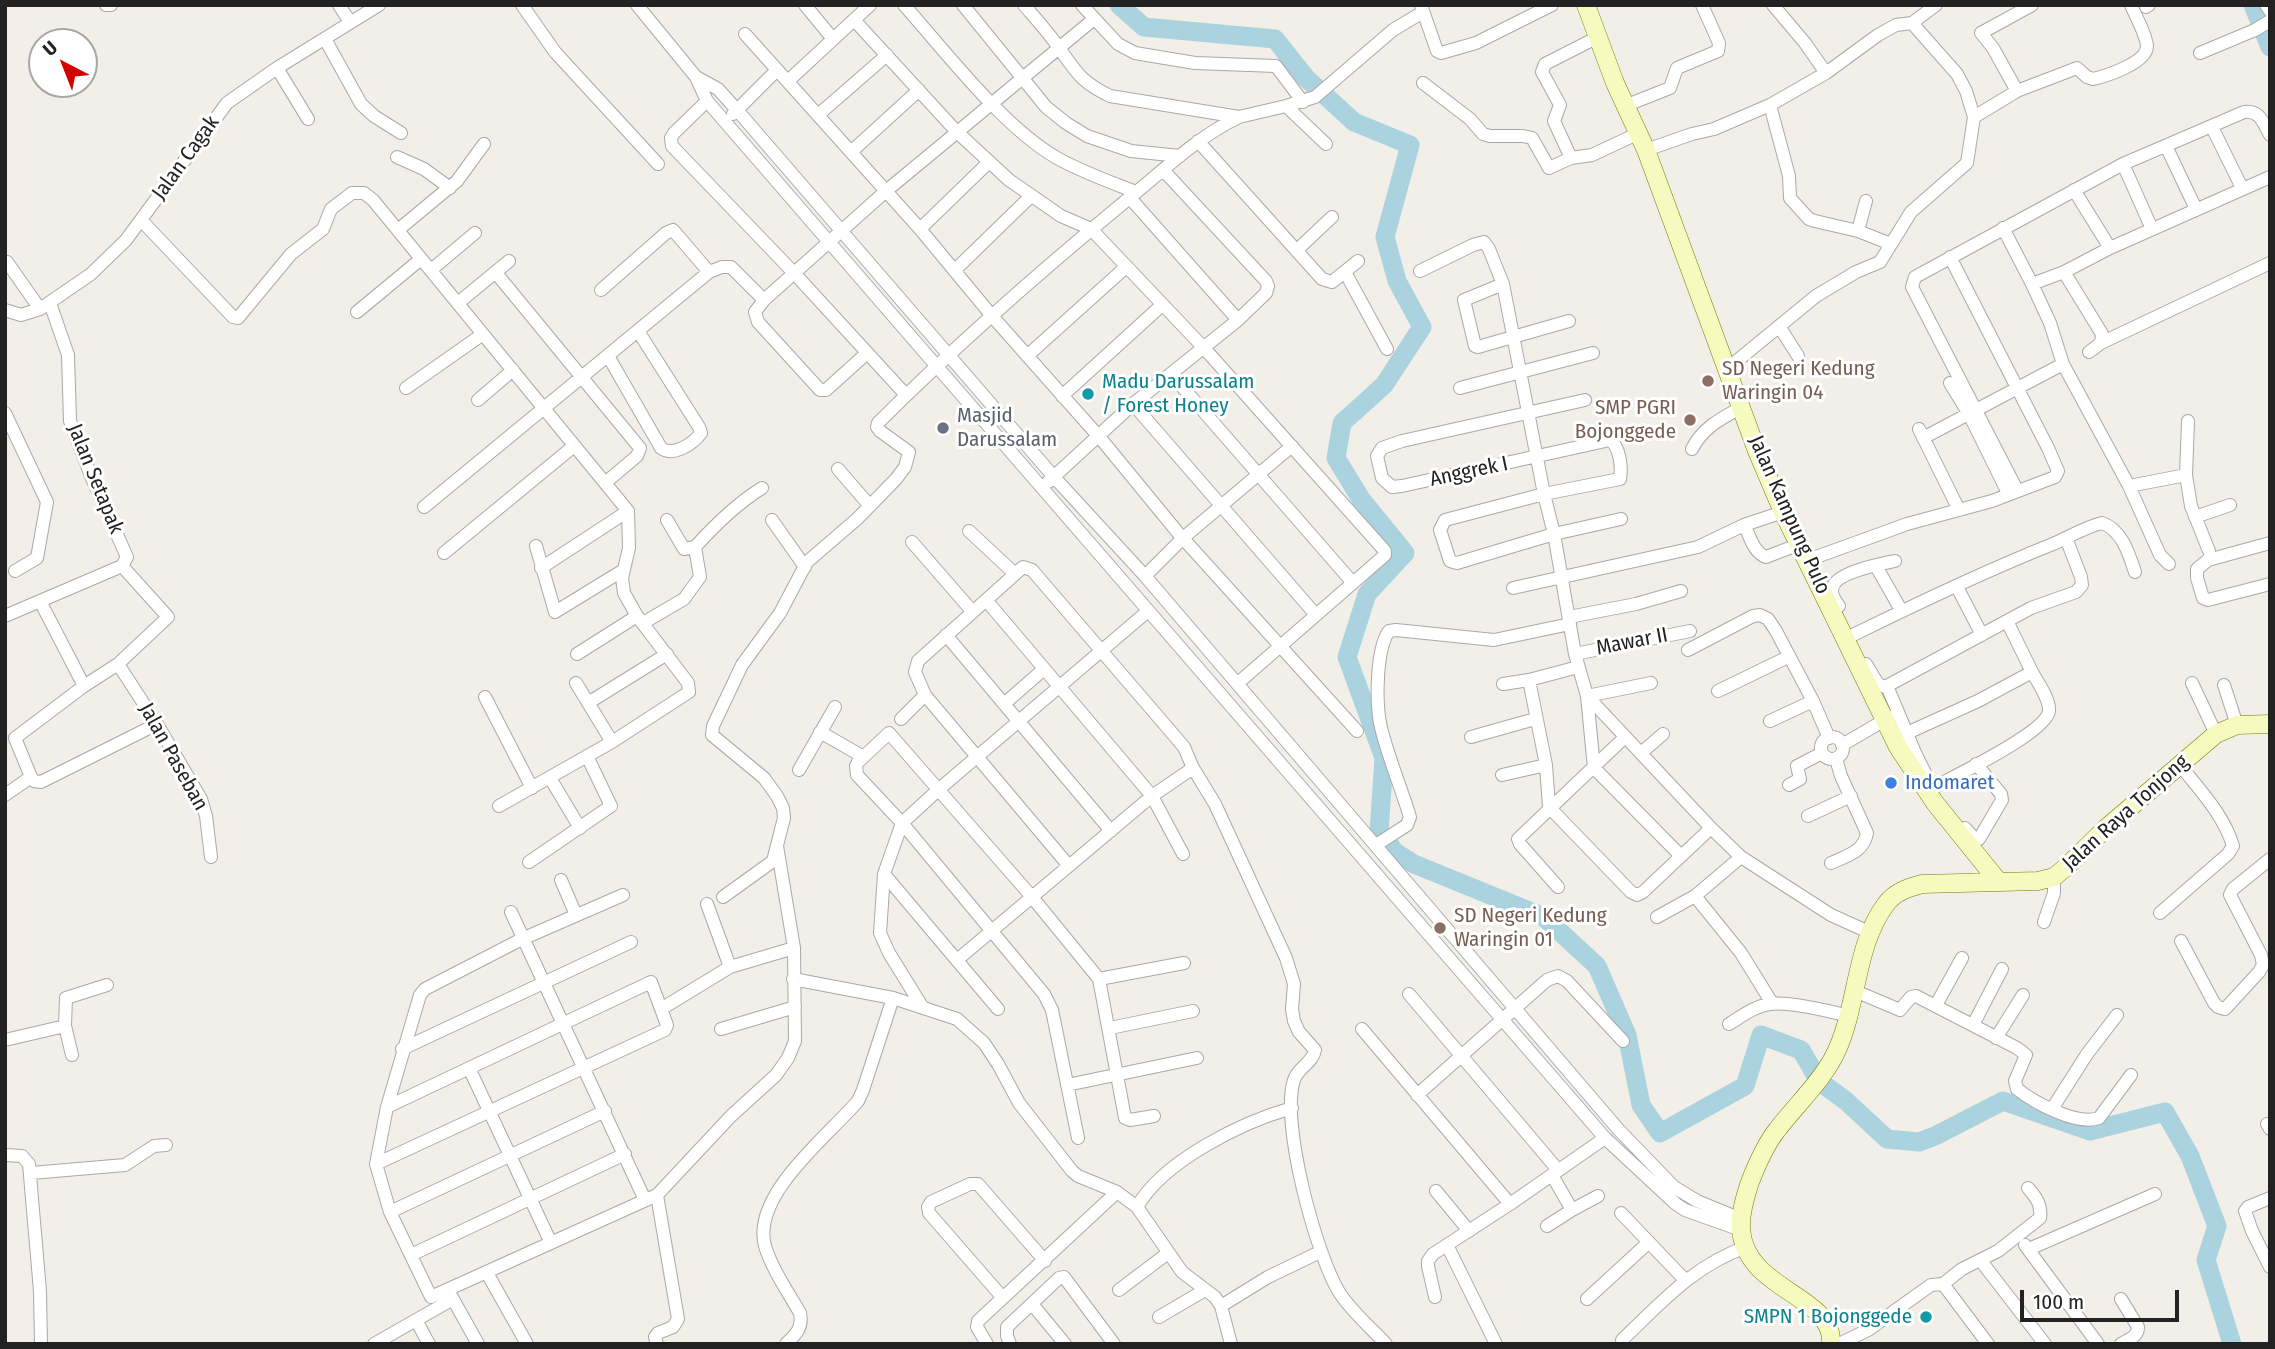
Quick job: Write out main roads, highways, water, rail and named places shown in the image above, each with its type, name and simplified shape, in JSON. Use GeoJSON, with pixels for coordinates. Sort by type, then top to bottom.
{"type":"FeatureCollection","features":[{"type":"Feature","properties":{"kind":"waterway"},"geometry":{"type":"LineString","coordinates":[[1119,5],[1144,27],[1275,39],[1306,78],[1354,122],[1410,145],[1385,237],[1397,281],[1422,327],[1384,385],[1342,423],[1336,458],[1361,499],[1405,553],[1367,594],[1347,657],[1384,758],[1379,832],[1395,852],[1414,864],[1544,917],[1597,966],[1627,1035],[1641,1105],[1660,1133],[1745,1086],[1761,1035],[1801,1050],[1819,1081],[1846,1101],[1887,1139],[1919,1142],[2003,1101],[2090,1131],[2165,1112],[2190,1156],[2217,1226],[2206,1260],[2232,1344]]}},
{"type":"Feature","properties":{"kind":"waterway"},"geometry":{"type":"LineString","coordinates":[[2253,5],[2270,47]]}},
{"type":"Feature","properties":{"kind":"place","name":"SD Negeri Kedung Waringin 04"},"geometry":{"type":"Point","coordinates":[1708,381]}},
{"type":"Feature","properties":{"kind":"place","name":"Madu Darussalam / Forest Honey"},"geometry":{"type":"Point","coordinates":[1088,394]}},
{"type":"Feature","properties":{"kind":"place","name":"SMP PGRI Bojonggede"},"geometry":{"type":"Point","coordinates":[1690,420]}},
{"type":"Feature","properties":{"kind":"place","name":"Masjid Darussalam"},"geometry":{"type":"Point","coordinates":[943,428]}},
{"type":"Feature","properties":{"kind":"place","name":"Indomaret"},"geometry":{"type":"Point","coordinates":[1891,783]}},
{"type":"Feature","properties":{"kind":"place","name":"SD Negeri Kedung Waringin 01"},"geometry":{"type":"Point","coordinates":[1440,928]}},
{"type":"Feature","properties":{"kind":"place","name":"SMPN 1 Bojonggede"},"geometry":{"type":"Point","coordinates":[1926,1317]}}]}
